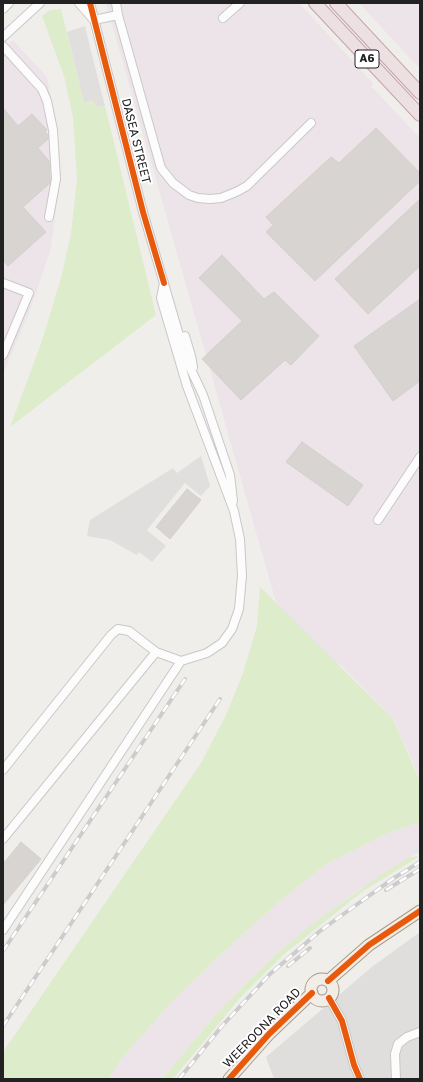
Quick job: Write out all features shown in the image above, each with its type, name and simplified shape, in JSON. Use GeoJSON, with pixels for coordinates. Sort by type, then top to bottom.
{"type":"FeatureCollection","features":[{"type":"Feature","properties":{"kind":"highway","name":"A6"},"geometry":{"type":"LineString","coordinates":[[315,3],[420,115]]}},
{"type":"Feature","properties":{"kind":"highway","name":"A6"},"geometry":{"type":"LineString","coordinates":[[336,3],[420,93]]}},
{"type":"Feature","properties":{"kind":"main road"},"geometry":{"type":"LineString","coordinates":[[328,981],[369,945],[420,911]]}},
{"type":"Feature","properties":{"kind":"main road"},"geometry":{"type":"LineString","coordinates":[[320,980],[328,981],[333,988],[332,995],[329,998],[320,1001],[315,998],[312,993],[312,987],[315,982],[320,980]]}},
{"type":"Feature","properties":{"kind":"main road","name":"WEEROONA ROAD"},"geometry":{"type":"LineString","coordinates":[[229,1079],[269,1034],[312,993]]}},
{"type":"Feature","properties":{"kind":"street","name":"DASEA STREET"},"geometry":{"type":"LineString","coordinates":[[78,3],[94,20]]}},
{"type":"Feature","properties":{"kind":"street","name":"DASEA STREET"},"geometry":{"type":"LineString","coordinates":[[90,3],[143,212],[164,283]]}},
{"type":"Feature","properties":{"kind":"street"},"geometry":{"type":"LineString","coordinates":[[116,3],[118,15],[161,168],[173,184],[189,195],[210,200],[221,198],[247,186],[311,123]]}},
{"type":"Feature","properties":{"kind":"street"},"geometry":{"type":"LineString","coordinates":[[224,18],[240,3]]}},
{"type":"Feature","properties":{"kind":"street"},"geometry":{"type":"LineString","coordinates":[[3,37],[40,4]]}},
{"type":"Feature","properties":{"kind":"street"},"geometry":{"type":"LineString","coordinates":[[94,20],[118,15]]}},
{"type":"Feature","properties":{"kind":"street"},"geometry":{"type":"LineString","coordinates":[[3,46],[42,89],[47,101],[53,130],[56,179],[49,217]]}},
{"type":"Feature","properties":{"kind":"street"},"geometry":{"type":"LineString","coordinates":[[3,283],[29,293],[3,355]]}},
{"type":"Feature","properties":{"kind":"street"},"geometry":{"type":"LineString","coordinates":[[3,770],[111,635],[118,629],[129,631],[156,652],[181,661],[207,653],[222,643],[232,629],[239,609],[242,576],[240,539],[234,511],[230,475],[195,375],[192,356],[171,294],[164,283]]}},
{"type":"Feature","properties":{"kind":"street"},"geometry":{"type":"LineString","coordinates":[[164,283],[161,298],[187,386],[234,511]]}},
{"type":"Feature","properties":{"kind":"street"},"geometry":{"type":"LineString","coordinates":[[378,520],[420,457]]}},
{"type":"Feature","properties":{"kind":"street"},"geometry":{"type":"LineString","coordinates":[[3,839],[156,652]]}},
{"type":"Feature","properties":{"kind":"street"},"geometry":{"type":"LineString","coordinates":[[3,930],[181,661]]}},
{"type":"Feature","properties":{"kind":"street"},"geometry":{"type":"LineString","coordinates":[[329,998],[342,1021],[354,1065],[360,1079]]}},
{"type":"Feature","properties":{"kind":"street"},"geometry":{"type":"LineString","coordinates":[[396,1079],[395,1054],[398,1044],[407,1037],[420,1032]]}},
{"type":"Feature","properties":{"kind":"shaded area"},"geometry":{"type":"Polygon","coordinates":[[[106,3],[299,3],[373,83],[372,87],[420,138],[420,779],[394,720],[342,666],[286,638],[106,3]]]}},
{"type":"Feature","properties":{"kind":"shaded area"},"geometry":{"type":"Polygon","coordinates":[[[359,3],[420,3],[420,69],[359,3]]]}},
{"type":"Feature","properties":{"kind":"shaded area"},"geometry":{"type":"Polygon","coordinates":[[[85,26],[105,106],[96,107],[93,100],[84,103],[67,32],[85,26]]]}},
{"type":"Feature","properties":{"kind":"shaded area"},"geometry":{"type":"Polygon","coordinates":[[[13,40],[47,77],[57,127],[60,181],[50,252],[29,313],[3,374],[3,49],[13,40]]]}},
{"type":"Feature","properties":{"kind":"shaded area"},"geometry":{"type":"Polygon","coordinates":[[[201,456],[210,486],[201,496],[185,483],[147,530],[166,546],[152,562],[139,552],[137,555],[110,540],[87,536],[90,520],[173,468],[177,473],[201,456]]]}},
{"type":"Feature","properties":{"kind":"shaded area"},"geometry":{"type":"Polygon","coordinates":[[[420,822],[420,852],[354,893],[284,947],[245,984],[212,1019],[162,1079],[109,1079],[121,1059],[172,1002],[219,956],[274,906],[325,865],[385,834],[420,822]]]}},
{"type":"Feature","properties":{"kind":"shaded area"},"geometry":{"type":"Polygon","coordinates":[[[420,932],[420,1079],[274,1079],[266,1057],[373,966],[420,932]]]}},
{"type":"Feature","properties":{"kind":"green space"},"geometry":{"type":"Polygon","coordinates":[[[61,9],[84,103],[93,100],[96,107],[105,106],[156,315],[10,427],[42,341],[61,278],[71,234],[77,180],[73,117],[64,76],[42,16],[50,10],[61,9]]]}},
{"type":"Feature","properties":{"kind":"green space"},"geometry":{"type":"Polygon","coordinates":[[[260,587],[393,719],[420,781],[420,822],[385,834],[325,865],[274,906],[219,956],[172,1002],[121,1059],[109,1079],[3,1079],[3,1052],[201,763],[227,713],[243,673],[257,626],[260,587]]]}},
{"type":"Feature","properties":{"kind":"green space"},"geometry":{"type":"Polygon","coordinates":[[[420,856],[362,892],[283,955],[240,998],[173,1079],[162,1079],[212,1019],[245,984],[284,947],[323,916],[385,872],[410,857],[420,856]]]}},
{"type":"Feature","properties":{"kind":"building"},"geometry":{"type":"Polygon","coordinates":[[[3,108],[18,126],[32,114],[47,130],[45,132],[48,135],[48,139],[38,148],[49,161],[50,179],[50,183],[23,207],[46,232],[8,266],[3,260],[3,108]]]}},
{"type":"Feature","properties":{"kind":"building"},"geometry":{"type":"Polygon","coordinates":[[[376,128],[420,173],[420,181],[315,281],[266,232],[273,225],[266,217],[331,157],[339,163],[376,128]]]}},
{"type":"Feature","properties":{"kind":"building"},"geometry":{"type":"Polygon","coordinates":[[[420,199],[420,266],[368,314],[335,279],[420,199]]]}},
{"type":"Feature","properties":{"kind":"building"},"geometry":{"type":"Polygon","coordinates":[[[222,255],[264,299],[274,292],[319,336],[291,365],[285,360],[241,400],[202,359],[242,321],[199,278],[222,255]]]}},
{"type":"Feature","properties":{"kind":"building"},"geometry":{"type":"Polygon","coordinates":[[[420,299],[420,381],[393,401],[354,346],[420,299]]]}},
{"type":"Feature","properties":{"kind":"building"},"geometry":{"type":"Polygon","coordinates":[[[302,442],[363,485],[348,506],[286,462],[302,442]]]}},
{"type":"Feature","properties":{"kind":"building"},"geometry":{"type":"Polygon","coordinates":[[[187,489],[201,500],[170,539],[156,527],[187,489]]]}},
{"type":"Feature","properties":{"kind":"building"},"geometry":{"type":"Polygon","coordinates":[[[21,842],[41,859],[3,905],[3,864],[21,842]]]}},
{"type":"Feature","properties":{"kind":"railway"},"geometry":{"type":"LineString","coordinates":[[3,951],[185,679]]}},
{"type":"Feature","properties":{"kind":"railway"},"geometry":{"type":"LineString","coordinates":[[3,1026],[220,699]]}},
{"type":"Feature","properties":{"kind":"railway"},"geometry":{"type":"LineString","coordinates":[[179,1079],[222,1026],[270,974],[320,931],[394,878],[420,862]]}},
{"type":"Feature","properties":{"kind":"railway"},"geometry":{"type":"LineString","coordinates":[[386,890],[420,869]]}},
{"type":"Feature","properties":{"kind":"railway"},"geometry":{"type":"LineString","coordinates":[[288,966],[310,948]]}},
{"type":"Feature","properties":{"kind":"cycle path"},"geometry":{"type":"LineString","coordinates":[[90,3],[143,212],[164,283]]}},
{"type":"Feature","properties":{"kind":"cycle path"},"geometry":{"type":"LineString","coordinates":[[328,981],[369,945],[420,911]]}},
{"type":"Feature","properties":{"kind":"cycle path"},"geometry":{"type":"LineString","coordinates":[[229,1079],[269,1034],[312,993]]}},
{"type":"Feature","properties":{"kind":"cycle path"},"geometry":{"type":"LineString","coordinates":[[329,998],[342,1021],[354,1065],[360,1079]]}}]}
